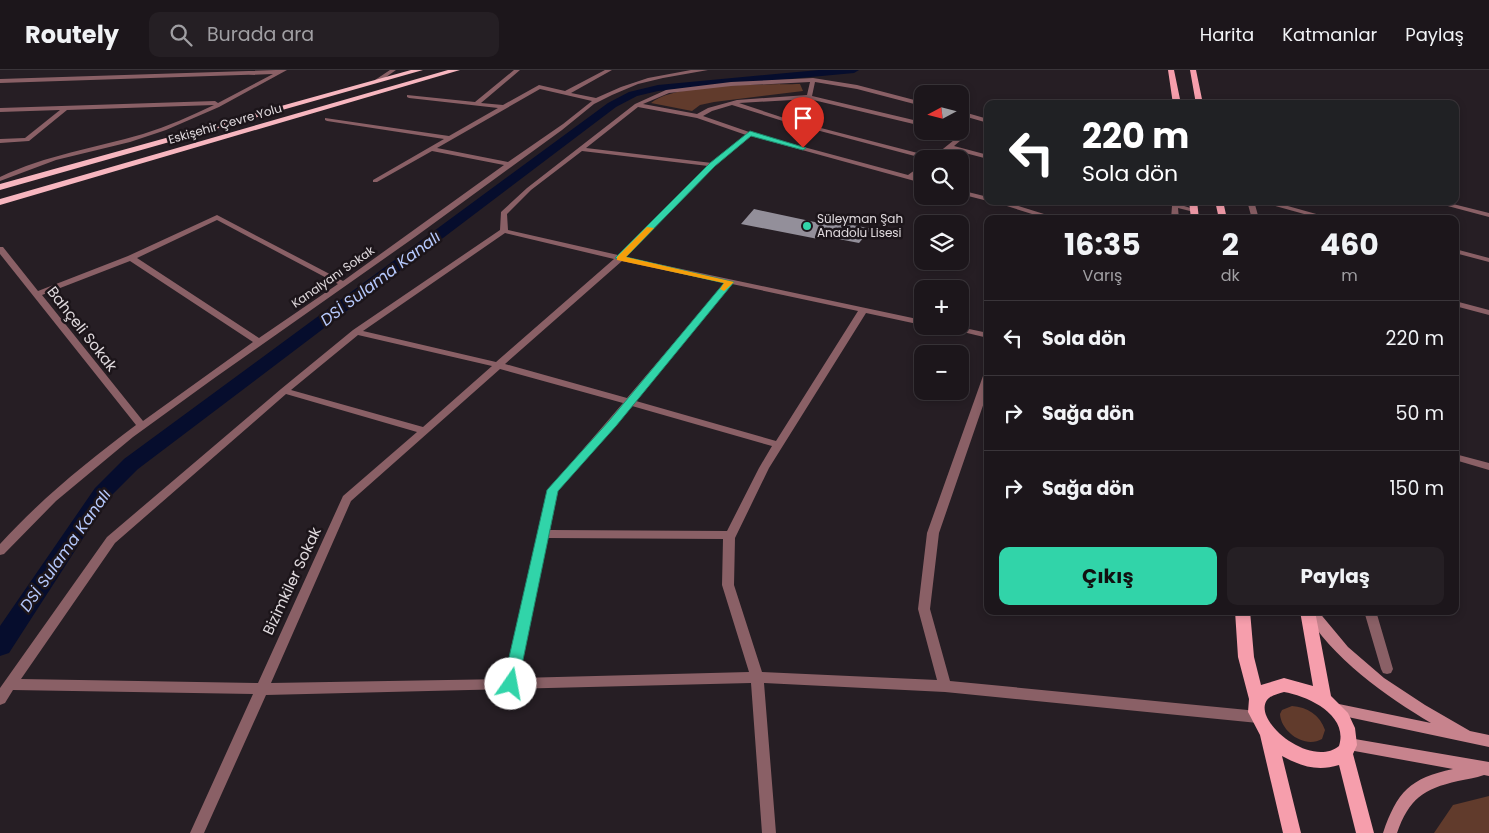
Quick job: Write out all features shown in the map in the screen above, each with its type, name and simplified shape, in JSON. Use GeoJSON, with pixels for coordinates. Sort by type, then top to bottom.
{"type":"FeatureCollection","features":[{"type":"Feature","properties":{"kind":"highway","name":"Eskişehir Çevre Yolu"},"geometry":{"type":"LineString","coordinates":[[0,187],[419,70]]}},
{"type":"Feature","properties":{"kind":"highway","name":"Eskişehir Çevre Yolu"},"geometry":{"type":"LineString","coordinates":[[0,202],[456,70]]}},
{"type":"Feature","properties":{"kind":"main road"},"geometry":{"type":"LineString","coordinates":[[1171,70],[1176,100]]}},
{"type":"Feature","properties":{"kind":"main road"},"geometry":{"type":"LineString","coordinates":[[1193,70],[1199,100]]}},
{"type":"Feature","properties":{"kind":"main road"},"geometry":{"type":"LineString","coordinates":[[1242,615],[1246,657],[1258,699]]}},
{"type":"Feature","properties":{"kind":"main road"},"geometry":{"type":"LineString","coordinates":[[1310,615],[1329,705],[1346,724],[1350,737],[1340,757],[1328,761],[1313,761],[1296,756],[1280,746],[1268,734],[1256,710],[1258,699],[1263,692],[1272,687],[1284,685],[1297,687],[1329,705],[1489,741]]}},
{"type":"Feature","properties":{"kind":"main road"},"geometry":{"type":"LineString","coordinates":[[1312,615],[1347,656],[1373,679],[1405,702],[1465,735]]}},
{"type":"Feature","properties":{"kind":"main road"},"geometry":{"type":"LineString","coordinates":[[1268,734],[1292,833]]}},
{"type":"Feature","properties":{"kind":"main road"},"geometry":{"type":"LineString","coordinates":[[1346,748],[1487,769]]}},
{"type":"Feature","properties":{"kind":"main road"},"geometry":{"type":"LineString","coordinates":[[1346,748],[1365,833]]}},
{"type":"Feature","properties":{"kind":"main road"},"geometry":{"type":"LineString","coordinates":[[1390,833],[1396,812],[1413,789],[1442,778],[1487,769]]}},
{"type":"Feature","properties":{"kind":"street"},"geometry":{"type":"LineString","coordinates":[[156,76],[162,70]]}},
{"type":"Feature","properties":{"kind":"street"},"geometry":{"type":"LineString","coordinates":[[377,82],[392,70]]}},
{"type":"Feature","properties":{"kind":"street"},"geometry":{"type":"LineString","coordinates":[[476,104],[517,70]]}},
{"type":"Feature","properties":{"kind":"street"},"geometry":{"type":"LineString","coordinates":[[566,93],[609,70]]}},
{"type":"Feature","properties":{"kind":"street"},"geometry":{"type":"LineString","coordinates":[[650,70],[670,72]]}},
{"type":"Feature","properties":{"kind":"street","name":"Kanalyanı Sokak"},"geometry":{"type":"LineString","coordinates":[[0,551],[16,532],[86,467],[508,164],[564,126],[596,100],[632,83],[670,72],[705,70]]}},
{"type":"Feature","properties":{"kind":"street"},"geometry":{"type":"LineString","coordinates":[[0,81],[282,71]]}},
{"type":"Feature","properties":{"kind":"street"},"geometry":{"type":"LineString","coordinates":[[0,179],[25,166],[146,135],[178,124],[282,71]]}},
{"type":"Feature","properties":{"kind":"street"},"geometry":{"type":"LineString","coordinates":[[809,97],[812,80]]}},
{"type":"Feature","properties":{"kind":"street"},"geometry":{"type":"LineString","coordinates":[[504,231],[503,213],[529,189],[637,105],[668,91],[722,84],[812,80],[857,87],[914,102]]}},
{"type":"Feature","properties":{"kind":"street"},"geometry":{"type":"LineString","coordinates":[[375,181],[540,87],[596,100]]}},
{"type":"Feature","properties":{"kind":"street"},"geometry":{"type":"LineString","coordinates":[[410,96],[506,107]]}},
{"type":"Feature","properties":{"kind":"street"},"geometry":{"type":"LineString","coordinates":[[698,116],[706,111],[732,103],[809,97],[914,122]]}},
{"type":"Feature","properties":{"kind":"street"},"geometry":{"type":"LineString","coordinates":[[0,110],[219,103]]}},
{"type":"Feature","properties":{"kind":"street"},"geometry":{"type":"LineString","coordinates":[[732,103],[788,121],[914,154]]}},
{"type":"Feature","properties":{"kind":"street"},"geometry":{"type":"LineString","coordinates":[[637,105],[698,116],[750,134],[914,179]]}},
{"type":"Feature","properties":{"kind":"street"},"geometry":{"type":"LineString","coordinates":[[0,141],[27,140],[66,108]]}},
{"type":"Feature","properties":{"kind":"street"},"geometry":{"type":"LineString","coordinates":[[969,116],[984,119]]}},
{"type":"Feature","properties":{"kind":"street"},"geometry":{"type":"LineString","coordinates":[[327,119],[451,138]]}},
{"type":"Feature","properties":{"kind":"street","name":"Bizimkiler Sokak"},"geometry":{"type":"LineString","coordinates":[[197,833],[347,499],[500,366],[620,258],[713,165],[750,134]]}},
{"type":"Feature","properties":{"kind":"street"},"geometry":{"type":"LineString","coordinates":[[946,150],[958,140]]}},
{"type":"Feature","properties":{"kind":"street"},"geometry":{"type":"LineString","coordinates":[[950,147],[984,156]]}},
{"type":"Feature","properties":{"kind":"street"},"geometry":{"type":"LineString","coordinates":[[432,149],[508,164]]}},
{"type":"Feature","properties":{"kind":"street"},"geometry":{"type":"LineString","coordinates":[[580,149],[713,165]]}},
{"type":"Feature","properties":{"kind":"street"},"geometry":{"type":"LineString","coordinates":[[909,178],[914,174]]}},
{"type":"Feature","properties":{"kind":"street"},"geometry":{"type":"LineString","coordinates":[[969,194],[984,198]]}},
{"type":"Feature","properties":{"kind":"street"},"geometry":{"type":"LineString","coordinates":[[1008,205],[1044,215]]}},
{"type":"Feature","properties":{"kind":"street"},"geometry":{"type":"LineString","coordinates":[[1172,205],[1194,210]]}},
{"type":"Feature","properties":{"kind":"street"},"geometry":{"type":"LineString","coordinates":[[1277,205],[1315,215]]}},
{"type":"Feature","properties":{"kind":"street"},"geometry":{"type":"LineString","coordinates":[[1448,205],[1489,215]]}},
{"type":"Feature","properties":{"kind":"street"},"geometry":{"type":"LineString","coordinates":[[1175,206],[1175,215]]}},
{"type":"Feature","properties":{"kind":"street"},"geometry":{"type":"LineString","coordinates":[[38,294],[131,258],[217,217],[343,284]]}},
{"type":"Feature","properties":{"kind":"street"},"geometry":{"type":"LineString","coordinates":[[0,700],[5,684],[112,540],[284,391],[356,332],[504,231],[730,282],[914,320]]}},
{"type":"Feature","properties":{"kind":"street","name":"Bahçeli Sokak"},"geometry":{"type":"LineString","coordinates":[[0,250],[38,294],[142,426]]}},
{"type":"Feature","properties":{"kind":"street"},"geometry":{"type":"LineString","coordinates":[[1459,252],[1489,260]]}},
{"type":"Feature","properties":{"kind":"street"},"geometry":{"type":"LineString","coordinates":[[131,258],[259,342]]}},
{"type":"Feature","properties":{"kind":"street"},"geometry":{"type":"LineString","coordinates":[[511,684],[552,490],[630,402],[730,282]]}},
{"type":"Feature","properties":{"kind":"street"},"geometry":{"type":"LineString","coordinates":[[1459,304],[1489,313]]}},
{"type":"Feature","properties":{"kind":"street"},"geometry":{"type":"LineString","coordinates":[[769,833],[757,677],[728,585],[730,535],[779,445],[863,310]]}},
{"type":"Feature","properties":{"kind":"street"},"geometry":{"type":"LineString","coordinates":[[356,332],[500,366],[779,445]]}},
{"type":"Feature","properties":{"kind":"street"},"geometry":{"type":"LineString","coordinates":[[969,332],[984,335]]}},
{"type":"Feature","properties":{"kind":"street"},"geometry":{"type":"LineString","coordinates":[[945,686],[924,609],[933,533],[984,387]]}},
{"type":"Feature","properties":{"kind":"street"},"geometry":{"type":"LineString","coordinates":[[284,391],[426,431]]}},
{"type":"Feature","properties":{"kind":"street"},"geometry":{"type":"LineString","coordinates":[[1459,458],[1489,467]]}},
{"type":"Feature","properties":{"kind":"street"},"geometry":{"type":"LineString","coordinates":[[543,534],[730,535]]}},
{"type":"Feature","properties":{"kind":"street"},"geometry":{"type":"LineString","coordinates":[[1371,615],[1387,669]]}},
{"type":"Feature","properties":{"kind":"street"},"geometry":{"type":"LineString","coordinates":[[5,684],[261,689],[757,677],[945,686],[1258,717]]}},
{"type":"Feature","properties":{"kind":"shaded area"},"geometry":{"type":"Polygon","coordinates":[[[800,84],[803,91],[714,102],[700,105],[692,111],[651,103],[663,96],[700,88],[800,84]]]}},
{"type":"Feature","properties":{"kind":"shaded area"},"geometry":{"type":"Polygon","coordinates":[[[1292,706],[1308,710],[1320,720],[1325,730],[1322,739],[1308,742],[1295,737],[1289,732],[1281,721],[1280,714],[1282,710],[1292,706]]]}},
{"type":"Feature","properties":{"kind":"shaded area"},"geometry":{"type":"Polygon","coordinates":[[[1489,796],[1489,833],[1434,833],[1453,805],[1489,796]]]}},
{"type":"Feature","properties":{"kind":"building","name":"Süleyman Şah Anadolu Lisesi"},"geometry":{"type":"Polygon","coordinates":[[[754,209],[824,224],[828,219],[871,229],[859,243],[823,236],[818,239],[741,224],[754,209]]]}},
{"type":"Feature","properties":{"kind":"waterway","name":"DSİ Sulama Kanalı"},"geometry":{"type":"LineString","coordinates":[[0,646],[102,493],[131,464],[612,105],[633,94],[658,88],[854,70]]}},
{"type":"Feature","properties":{"kind":"slow traffic"},"geometry":{"type":"LineString","coordinates":[[650,228],[620,258],[730,282],[724,289]]}},
{"type":"Feature","properties":{"kind":"place","name":"Süleyman Şah Anadolu Lisesi"},"geometry":{"type":"Point","coordinates":[807,226]}},
{"type":"Feature","properties":{"kind":"route"},"geometry":{"type":"LineString","coordinates":[[511,684],[552,490],[612,423],[730,282],[620,258],[713,165],[750,134],[803,148]]}}]}
